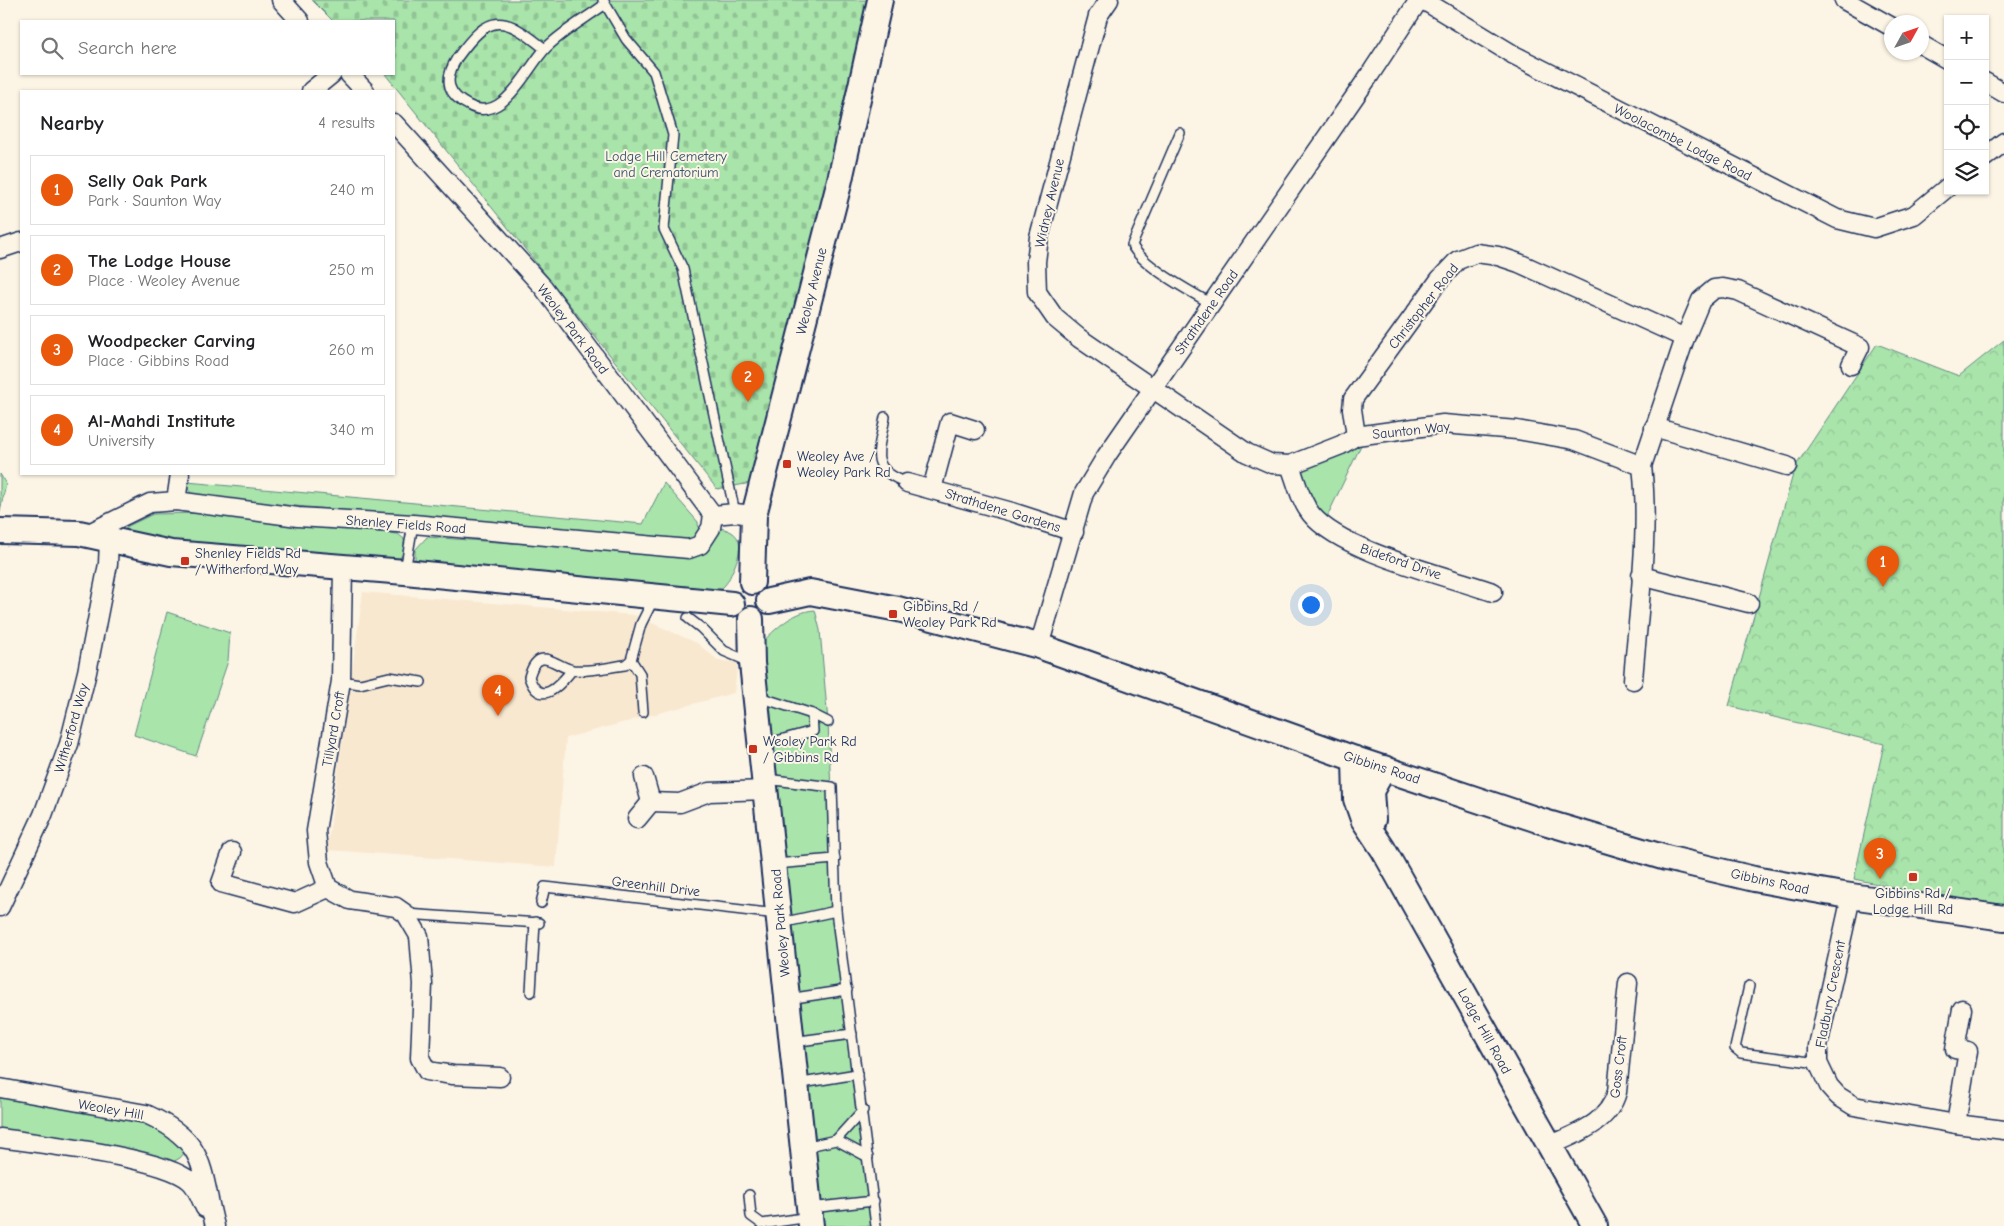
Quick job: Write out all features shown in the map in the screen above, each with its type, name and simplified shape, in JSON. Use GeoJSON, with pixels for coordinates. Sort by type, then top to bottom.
{"type":"FeatureCollection","features":[{"type":"Feature","properties":{"kind":"street"},"geometry":{"type":"LineString","coordinates":[[281,0],[299,20]]}},
{"type":"Feature","properties":{"kind":"street","name":"Weoley Avenue"},"geometry":{"type":"LineString","coordinates":[[752,582],[744,514],[838,184],[880,0]]}},
{"type":"Feature","properties":{"kind":"street","name":"Widney Avenue"},"geometry":{"type":"LineString","coordinates":[[1109,0],[1098,16],[1039,237],[1037,292],[1055,318],[1079,338],[1154,389]]}},
{"type":"Feature","properties":{"kind":"street","name":"Strathdene Road"},"geometry":{"type":"LineString","coordinates":[[1040,646],[1084,493],[1107,455],[1419,0]]}},
{"type":"Feature","properties":{"kind":"street","name":"Woolacombe Lodge Road"},"geometry":{"type":"LineString","coordinates":[[1423,0],[1514,55],[1837,219],[1874,228],[1914,215],[1944,190]]}},
{"type":"Feature","properties":{"kind":"street"},"geometry":{"type":"LineString","coordinates":[[1844,0],[1884,22]]}},
{"type":"Feature","properties":{"kind":"street"},"geometry":{"type":"LineString","coordinates":[[1929,48],[1944,58]]}},
{"type":"Feature","properties":{"kind":"street"},"geometry":{"type":"LineString","coordinates":[[312,90],[331,75]]}},
{"type":"Feature","properties":{"kind":"street"},"geometry":{"type":"LineString","coordinates":[[350,75],[364,90]]}},
{"type":"Feature","properties":{"kind":"street"},"geometry":{"type":"LineString","coordinates":[[1989,84],[2004,93]]}},
{"type":"Feature","properties":{"kind":"street","name":"Weoley Park Road"},"geometry":{"type":"LineString","coordinates":[[395,124],[543,287],[713,515]]}},
{"type":"Feature","properties":{"kind":"street"},"geometry":{"type":"LineString","coordinates":[[1989,154],[2004,142]]}},
{"type":"Feature","properties":{"kind":"street"},"geometry":{"type":"LineString","coordinates":[[0,249],[20,242]]}},
{"type":"Feature","properties":{"kind":"street","name":"Christopher Road"},"geometry":{"type":"LineString","coordinates":[[1356,436],[1352,410],[1353,399],[1440,279],[1458,260],[1476,254],[1498,256],[1519,263],[1685,338]]}},
{"type":"Feature","properties":{"kind":"street"},"geometry":{"type":"LineString","coordinates":[[1633,680],[1641,576],[1644,489],[1642,466],[1685,338],[1701,300],[1714,289],[1723,288],[1738,292],[1860,347],[1851,365]]}},
{"type":"Feature","properties":{"kind":"street","name":"Saunton Way"},"geometry":{"type":"LineString","coordinates":[[1154,389],[1248,453],[1272,464],[1290,464],[1341,445],[1356,436],[1443,424],[1517,430],[1574,440],[1642,466]]}},
{"type":"Feature","properties":{"kind":"street","name":"Strathdene Gardens"},"geometry":{"type":"LineString","coordinates":[[932,489],[950,422],[975,430]]}},
{"type":"Feature","properties":{"kind":"street"},"geometry":{"type":"LineString","coordinates":[[1654,427],[1787,466]]}},
{"type":"Feature","properties":{"kind":"street","name":"Bideford Drive"},"geometry":{"type":"LineString","coordinates":[[1290,464],[1302,501],[1322,527],[1359,548],[1493,592]]}},
{"type":"Feature","properties":{"kind":"street"},"geometry":{"type":"LineString","coordinates":[[176,501],[180,475]]}},
{"type":"Feature","properties":{"kind":"street","name":"Strathdene Gardens"},"geometry":{"type":"LineString","coordinates":[[907,483],[1074,532]]}},
{"type":"Feature","properties":{"kind":"street","name":"Shenley Fields Road"},"geometry":{"type":"LineString","coordinates":[[0,531],[76,537],[85,535],[150,503],[176,501],[298,517],[413,524],[690,549],[700,545],[711,528],[713,515]]}},
{"type":"Feature","properties":{"kind":"street"},"geometry":{"type":"LineString","coordinates":[[713,515],[744,514]]}},
{"type":"Feature","properties":{"kind":"street","name":"Shenley Fields Road"},"geometry":{"type":"LineString","coordinates":[[85,535],[171,553],[405,572],[654,597],[711,600],[732,604]]}},
{"type":"Feature","properties":{"kind":"street","name":"Witherford Way"},"geometry":{"type":"LineString","coordinates":[[0,907],[43,815],[69,744],[87,672],[108,564],[109,540]]}},
{"type":"Feature","properties":{"kind":"street","name":"Tillyard Croft"},"geometry":{"type":"LineString","coordinates":[[328,888],[319,862],[316,831],[341,681],[343,568]]}},
{"type":"Feature","properties":{"kind":"street"},"geometry":{"type":"LineString","coordinates":[[1641,576],[1749,603]]}},
{"type":"Feature","properties":{"kind":"street"},"geometry":{"type":"LineString","coordinates":[[747,582],[752,582],[766,590],[769,601],[761,616],[751,619],[737,613],[732,604],[737,588],[747,582]]}},
{"type":"Feature","properties":{"kind":"street","name":"Gibbins Road"},"geometry":{"type":"LineString","coordinates":[[769,601],[810,592],[898,609],[1040,646],[1355,759],[1541,821],[1646,852],[1754,879],[1851,897],[2004,918]]}},
{"type":"Feature","properties":{"kind":"street","name":"Weoley Park Road"},"geometry":{"type":"LineString","coordinates":[[751,619],[752,663],[775,864],[791,1042],[810,1217]]}},
{"type":"Feature","properties":{"kind":"street","name":"Lodge Hill Road"},"geometry":{"type":"LineString","coordinates":[[1355,759],[1356,798],[1363,819],[1376,837],[1595,1226]]}},
{"type":"Feature","properties":{"kind":"street","name":"Lodge Hill Road"},"geometry":{"type":"LineString","coordinates":[[1376,837],[1371,791],[1384,768]]}},
{"type":"Feature","properties":{"kind":"street"},"geometry":{"type":"LineString","coordinates":[[644,777],[650,802]]}},
{"type":"Feature","properties":{"kind":"street"},"geometry":{"type":"LineString","coordinates":[[650,802],[680,803],[709,792],[766,785]]}},
{"type":"Feature","properties":{"kind":"street"},"geometry":{"type":"LineString","coordinates":[[637,819],[650,802]]}},
{"type":"Feature","properties":{"kind":"street"},"geometry":{"type":"LineString","coordinates":[[232,852],[221,883],[295,903],[328,888],[350,900],[396,907],[406,914],[419,936],[424,984],[420,1058],[427,1071],[453,1075],[500,1077]]}},
{"type":"Feature","properties":{"kind":"street","name":"Fladbury Crescent"},"geometry":{"type":"LineString","coordinates":[[1851,897],[1818,1046],[1818,1063],[1829,1086],[1838,1096],[1854,1106],[1956,1124],[2004,1130]]}},
{"type":"Feature","properties":{"kind":"street","name":"Goss Croft"},"geometry":{"type":"LineString","coordinates":[[1549,1146],[1588,1127],[1602,1118],[1613,1105],[1617,1092],[1628,983]]}},
{"type":"Feature","properties":{"kind":"street"},"geometry":{"type":"LineString","coordinates":[[1956,1124],[1968,1051],[1955,1049],[1962,1009]]}},
{"type":"Feature","properties":{"kind":"street","name":"Weoley Hill"},"geometry":{"type":"LineString","coordinates":[[0,1088],[146,1114],[168,1124],[190,1143],[204,1171],[215,1225]]}},
{"type":"Feature","properties":{"kind":"street","name":"Weoley Hill"},"geometry":{"type":"LineString","coordinates":[[0,1138],[138,1161],[167,1169],[191,1181],[215,1225]]}},
{"type":"Feature","properties":{"kind":"lane"},"geometry":{"type":"LineString","coordinates":[[545,49],[519,28],[506,22],[495,23],[482,30],[464,49],[450,74],[450,86],[456,97],[470,106],[479,110],[490,109],[502,102],[524,79],[545,49],[604,2],[626,39],[654,72],[673,135],[664,229],[683,269],[744,514]]}},
{"type":"Feature","properties":{"kind":"lane"},"geometry":{"type":"LineString","coordinates":[[1180,133],[1132,245],[1136,253],[1173,281],[1212,304]]}},
{"type":"Feature","properties":{"kind":"lane"},"geometry":{"type":"LineString","coordinates":[[885,417],[878,459],[881,469],[891,477],[907,483]]}},
{"type":"Feature","properties":{"kind":"lane"},"geometry":{"type":"LineString","coordinates":[[405,572],[413,524]]}},
{"type":"Feature","properties":{"kind":"lane"},"geometry":{"type":"LineString","coordinates":[[572,670],[558,688],[551,692],[538,690],[532,684],[529,677],[536,662],[543,659],[553,660],[572,670],[625,665],[631,660],[641,624],[654,597]]}},
{"type":"Feature","properties":{"kind":"lane"},"geometry":{"type":"LineString","coordinates":[[688,618],[724,651],[752,663]]}},
{"type":"Feature","properties":{"kind":"lane"},"geometry":{"type":"LineString","coordinates":[[631,660],[640,674],[643,712]]}},
{"type":"Feature","properties":{"kind":"lane"},"geometry":{"type":"LineString","coordinates":[[341,681],[360,684],[389,677],[421,682]]}},
{"type":"Feature","properties":{"kind":"lane"},"geometry":{"type":"LineString","coordinates":[[756,696],[812,714],[828,722]]}},
{"type":"Feature","properties":{"kind":"lane"},"geometry":{"type":"LineString","coordinates":[[762,745],[813,730],[812,714]]}},
{"type":"Feature","properties":{"kind":"lane"},"geometry":{"type":"LineString","coordinates":[[766,785],[832,787],[836,911],[863,1110],[876,1226]]}},
{"type":"Feature","properties":{"kind":"lane"},"geometry":{"type":"LineString","coordinates":[[775,864],[835,858]]}},
{"type":"Feature","properties":{"kind":"lane","name":"Greenhill Drive"},"geometry":{"type":"LineString","coordinates":[[541,903],[545,887],[780,918]]}},
{"type":"Feature","properties":{"kind":"lane"},"geometry":{"type":"LineString","coordinates":[[780,918],[836,911]]}},
{"type":"Feature","properties":{"kind":"lane"},"geometry":{"type":"LineString","coordinates":[[406,914],[537,923],[531,992]]}},
{"type":"Feature","properties":{"kind":"lane"},"geometry":{"type":"LineString","coordinates":[[1749,986],[1736,1048],[1741,1053],[1818,1063]]}},
{"type":"Feature","properties":{"kind":"lane"},"geometry":{"type":"LineString","coordinates":[[787,999],[847,990]]}},
{"type":"Feature","properties":{"kind":"lane"},"geometry":{"type":"LineString","coordinates":[[791,1042],[852,1034]]}},
{"type":"Feature","properties":{"kind":"lane"},"geometry":{"type":"LineString","coordinates":[[796,1084],[857,1074]]}},
{"type":"Feature","properties":{"kind":"lane"},"geometry":{"type":"LineString","coordinates":[[803,1147],[836,1140],[863,1110]]}},
{"type":"Feature","properties":{"kind":"lane"},"geometry":{"type":"LineString","coordinates":[[836,1140],[868,1157]]}},
{"type":"Feature","properties":{"kind":"lane"},"geometry":{"type":"LineString","coordinates":[[750,1196],[751,1216],[762,1224],[810,1217],[874,1201]]}},
{"type":"Feature","properties":{"kind":"shaded area"},"geometry":{"type":"Polygon","coordinates":[[[363,592],[634,615],[697,643],[719,661],[738,662],[734,693],[566,738],[556,867],[327,850],[363,592]]]}},
{"type":"Feature","properties":{"kind":"green space","name":"Lodge Hill Cemetery and Crematorium"},"geometry":{"type":"Polygon","coordinates":[[[312,0],[874,0],[757,482],[717,489],[386,75],[395,75],[395,20],[332,20],[312,0]]]}},
{"type":"Feature","properties":{"kind":"green space"},"geometry":{"type":"Polygon","coordinates":[[[2004,340],[2004,906],[1934,896],[1854,879],[1884,744],[1729,706],[1795,467],[1877,344],[1959,376],[2004,340]]]}},
{"type":"Feature","properties":{"kind":"green space"},"geometry":{"type":"Polygon","coordinates":[[[1363,441],[1325,521],[1309,496],[1301,467],[1363,441]]]}},
{"type":"Feature","properties":{"kind":"green space"},"geometry":{"type":"Polygon","coordinates":[[[0,474],[6,484],[0,511],[0,474]]]}},
{"type":"Feature","properties":{"kind":"green space"},"geometry":{"type":"Polygon","coordinates":[[[187,482],[643,524],[664,483],[698,522],[699,535],[690,541],[194,497],[188,489],[187,482]]]}},
{"type":"Feature","properties":{"kind":"green space"},"geometry":{"type":"Polygon","coordinates":[[[200,513],[398,534],[404,539],[404,549],[401,557],[395,561],[154,540],[133,535],[126,530],[126,527],[153,514],[200,513]]]}},
{"type":"Feature","properties":{"kind":"green space"},"geometry":{"type":"Polygon","coordinates":[[[720,528],[735,534],[740,545],[738,558],[727,582],[721,589],[712,592],[418,566],[415,561],[415,550],[427,537],[694,556],[704,551],[710,545],[716,538],[720,528]]]}},
{"type":"Feature","properties":{"kind":"green space"},"geometry":{"type":"Polygon","coordinates":[[[815,610],[820,630],[828,722],[834,859],[875,1226],[817,1226],[757,648],[790,618],[815,610]]]}},
{"type":"Feature","properties":{"kind":"green space"},"geometry":{"type":"Polygon","coordinates":[[[167,612],[230,633],[228,661],[196,756],[134,735],[167,612]]]}},
{"type":"Feature","properties":{"kind":"green space"},"geometry":{"type":"Polygon","coordinates":[[[0,1090],[112,1110],[165,1128],[186,1151],[180,1158],[171,1163],[0,1132],[0,1090]]]}},
{"type":"Feature","properties":{"kind":"place","name":"The Lodge House"},"geometry":{"type":"Point","coordinates":[748,402]}},
{"type":"Feature","properties":{"kind":"place","name":"Weoley Ave / Weoley Park Rd"},"geometry":{"type":"Point","coordinates":[787,464]}},
{"type":"Feature","properties":{"kind":"place","name":"Shenley Fields Rd / Witherford Way"},"geometry":{"type":"Point","coordinates":[185,561]}},
{"type":"Feature","properties":{"kind":"place","name":"Selly Oak Park"},"geometry":{"type":"Point","coordinates":[1883,587]}},
{"type":"Feature","properties":{"kind":"place","name":"Gibbins Rd / Weoley Park Rd"},"geometry":{"type":"Point","coordinates":[893,614]}},
{"type":"Feature","properties":{"kind":"place","name":"Al-Mahdi Institute"},"geometry":{"type":"Point","coordinates":[498,716]}},
{"type":"Feature","properties":{"kind":"place","name":"Weoley Park Rd / Gibbins Rd"},"geometry":{"type":"Point","coordinates":[753,749]}},
{"type":"Feature","properties":{"kind":"place","name":"Gibbins Rd / Lodge Hill Rd"},"geometry":{"type":"Point","coordinates":[1913,877]}},
{"type":"Feature","properties":{"kind":"place","name":"Woodpecker Carving"},"geometry":{"type":"Point","coordinates":[1880,879]}}]}
